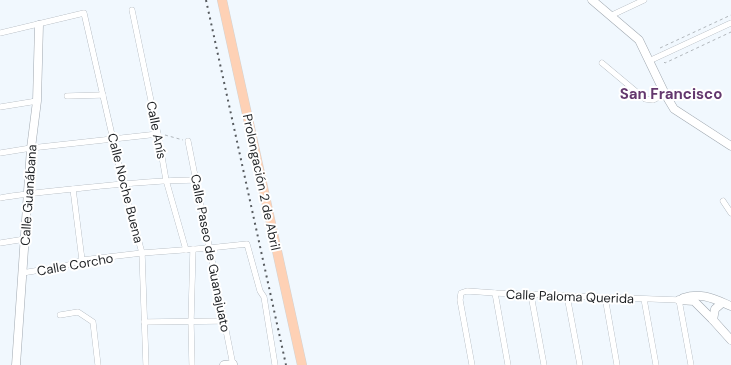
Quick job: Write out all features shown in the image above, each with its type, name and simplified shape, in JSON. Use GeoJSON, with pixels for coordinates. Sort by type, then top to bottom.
{"type":"FeatureCollection","features":[{"type":"Feature","properties":{"kind":"main road","name":"Prolongación 2 de Abril"},"geometry":{"type":"LineString","coordinates":[[222,0],[302,365]]}},
{"type":"Feature","properties":{"kind":"street"},"geometry":{"type":"LineString","coordinates":[[592,0],[639,40],[665,94],[674,109],[731,146]]}},
{"type":"Feature","properties":{"kind":"street"},"geometry":{"type":"LineString","coordinates":[[610,16],[644,0]]}},
{"type":"Feature","properties":{"kind":"street","name":"Calle Anís"},"geometry":{"type":"LineString","coordinates":[[132,10],[166,180],[186,250]]}},
{"type":"Feature","properties":{"kind":"street","name":"Calle Noche Buena"},"geometry":{"type":"LineString","coordinates":[[39,25],[84,13],[123,183],[142,253],[146,365]]}},
{"type":"Feature","properties":{"kind":"street"},"geometry":{"type":"LineString","coordinates":[[649,61],[731,23]]}},
{"type":"Feature","properties":{"kind":"street"},"geometry":{"type":"LineString","coordinates":[[0,33],[39,25]]}},
{"type":"Feature","properties":{"kind":"street","name":"Calle Guanábana"},"geometry":{"type":"LineString","coordinates":[[16,365],[31,148],[37,101],[39,25]]}},
{"type":"Feature","properties":{"kind":"street"},"geometry":{"type":"LineString","coordinates":[[602,63],[645,99],[653,100],[665,94]]}},
{"type":"Feature","properties":{"kind":"street"},"geometry":{"type":"LineString","coordinates":[[67,96],[103,95]]}},
{"type":"Feature","properties":{"kind":"street"},"geometry":{"type":"LineString","coordinates":[[0,107],[37,101]]}},
{"type":"Feature","properties":{"kind":"street"},"geometry":{"type":"LineString","coordinates":[[0,153],[31,148],[158,134]]}},
{"type":"Feature","properties":{"kind":"street","name":"Calle Paseo de Guanajuato"},"geometry":{"type":"LineString","coordinates":[[188,141],[224,321],[230,365]]}},
{"type":"Feature","properties":{"kind":"street"},"geometry":{"type":"LineString","coordinates":[[0,198],[28,193],[123,183],[166,180],[196,180]]}},
{"type":"Feature","properties":{"kind":"street"},"geometry":{"type":"LineString","coordinates":[[73,189],[82,260]]}},
{"type":"Feature","properties":{"kind":"street"},"geometry":{"type":"LineString","coordinates":[[723,201],[731,213]]}},
{"type":"Feature","properties":{"kind":"street"},"geometry":{"type":"LineString","coordinates":[[0,243],[25,240]]}},
{"type":"Feature","properties":{"kind":"street","name":"Calle Corcho"},"geometry":{"type":"LineString","coordinates":[[22,273],[65,266],[82,260],[247,244],[260,291],[264,297],[275,365]]}},
{"type":"Feature","properties":{"kind":"street"},"geometry":{"type":"LineString","coordinates":[[192,365],[191,322],[193,249]]}},
{"type":"Feature","properties":{"kind":"street","name":"Calle Paloma Querida"},"geometry":{"type":"LineString","coordinates":[[472,365],[460,300],[461,293],[467,291],[531,295],[679,300]]}},
{"type":"Feature","properties":{"kind":"street"},"geometry":{"type":"LineString","coordinates":[[495,293],[508,365]]}},
{"type":"Feature","properties":{"kind":"street"},"geometry":{"type":"LineString","coordinates":[[531,295],[544,365]]}},
{"type":"Feature","properties":{"kind":"street"},"geometry":{"type":"LineString","coordinates":[[679,300],[692,295],[705,296],[731,306]]}},
{"type":"Feature","properties":{"kind":"street"},"geometry":{"type":"LineString","coordinates":[[567,296],[580,365]]}},
{"type":"Feature","properties":{"kind":"street"},"geometry":{"type":"LineString","coordinates":[[605,297],[617,365]]}},
{"type":"Feature","properties":{"kind":"street"},"geometry":{"type":"LineString","coordinates":[[644,299],[656,365]]}},
{"type":"Feature","properties":{"kind":"street"},"geometry":{"type":"LineString","coordinates":[[679,300],[694,301],[731,340]]}},
{"type":"Feature","properties":{"kind":"street"},"geometry":{"type":"LineString","coordinates":[[679,300],[691,365]]}},
{"type":"Feature","properties":{"kind":"street"},"geometry":{"type":"LineString","coordinates":[[713,320],[716,309],[722,303]]}},
{"type":"Feature","properties":{"kind":"street"},"geometry":{"type":"LineString","coordinates":[[60,315],[78,312],[93,322],[98,365]]}},
{"type":"Feature","properties":{"kind":"street"},"geometry":{"type":"LineString","coordinates":[[144,322],[224,321]]}},
{"type":"Feature","properties":{"kind":"path"},"geometry":{"type":"LineString","coordinates":[[660,48],[731,15]]}},
{"type":"Feature","properties":{"kind":"path"},"geometry":{"type":"LineString","coordinates":[[663,59],[665,63],[731,32]]}},
{"type":"Feature","properties":{"kind":"path"},"geometry":{"type":"LineString","coordinates":[[158,134],[188,141]]}},
{"type":"Feature","properties":{"kind":"railway"},"geometry":{"type":"LineString","coordinates":[[206,0],[286,365]]}},
{"type":"Feature","properties":{"kind":"district","name":"San Francisco"},"geometry":{"type":"Point","coordinates":[671,94]}}]}
